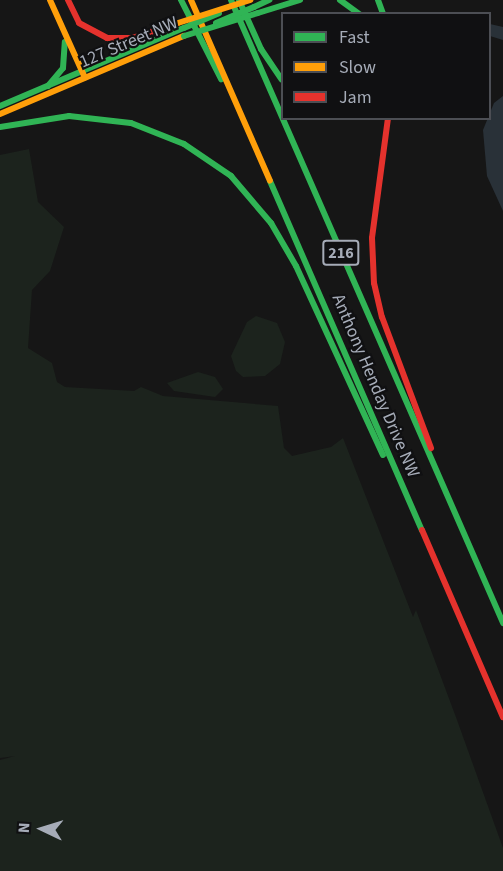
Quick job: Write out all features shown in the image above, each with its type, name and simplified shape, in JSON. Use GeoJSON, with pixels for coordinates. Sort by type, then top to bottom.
{"type":"FeatureCollection","features":[{"type":"Feature","properties":{"kind":"main road"},"geometry":{"type":"LineString","coordinates":[[50,0],[64,37],[83,75]]}},
{"type":"Feature","properties":{"kind":"main road"},"geometry":{"type":"LineString","coordinates":[[68,0],[80,23],[106,38],[132,38],[252,2]]}},
{"type":"Feature","properties":{"kind":"main road"},"geometry":{"type":"LineString","coordinates":[[181,0],[257,151]]}},
{"type":"Feature","properties":{"kind":"main road","name":"Anthony Henday Drive NW"},"geometry":{"type":"LineString","coordinates":[[191,0],[503,717]]}},
{"type":"Feature","properties":{"kind":"main road","name":"Anthony Henday Drive NW"},"geometry":{"type":"LineString","coordinates":[[231,0],[281,114]]}},
{"type":"Feature","properties":{"kind":"main road"},"geometry":{"type":"LineString","coordinates":[[239,0],[261,49],[281,79]]}},
{"type":"Feature","properties":{"kind":"main road","name":"127 Street NW"},"geometry":{"type":"LineString","coordinates":[[0,106],[184,36],[252,2],[269,0]]}},
{"type":"Feature","properties":{"kind":"main road"},"geometry":{"type":"LineString","coordinates":[[184,36],[300,0]]}},
{"type":"Feature","properties":{"kind":"main road"},"geometry":{"type":"LineString","coordinates":[[340,0],[356,12]]}},
{"type":"Feature","properties":{"kind":"main road","name":"127 Street NW"},"geometry":{"type":"LineString","coordinates":[[0,114],[181,25]]}},
{"type":"Feature","properties":{"kind":"main road"},"geometry":{"type":"LineString","coordinates":[[48,86],[63,68],[64,37]]}},
{"type":"Feature","properties":{"kind":"main road"},"geometry":{"type":"LineString","coordinates":[[0,127],[69,116],[131,123],[202,154],[244,189],[271,223],[296,266],[394,480],[413,511]]}},
{"type":"Feature","properties":{"kind":"main road","name":"Anthony Henday Drive NW"},"geometry":{"type":"LineString","coordinates":[[283,120],[503,623]]}},
{"type":"Feature","properties":{"kind":"main road"},"geometry":{"type":"LineString","coordinates":[[388,120],[372,238],[374,283],[382,317],[452,506]]}},
{"type":"Feature","properties":{"kind":"shaded area"},"geometry":{"type":"Polygon","coordinates":[[[491,24],[503,27],[503,40],[491,36],[491,24]]]}},
{"type":"Feature","properties":{"kind":"shaded area"},"geometry":{"type":"Polygon","coordinates":[[[503,96],[503,211],[487,176],[483,130],[487,120],[491,120],[494,103],[503,96]]]}},
{"type":"Feature","properties":{"kind":"shaded area"},"geometry":{"type":"Polygon","coordinates":[[[29,149],[38,202],[64,227],[50,271],[32,290],[28,348],[52,363],[57,382],[65,387],[134,391],[141,387],[163,396],[278,406],[284,448],[292,456],[331,447],[343,438],[413,617],[416,610],[457,720],[503,848],[503,871],[0,871],[0,760],[15,756],[0,758],[0,155],[29,149]]]}},
{"type":"Feature","properties":{"kind":"shaded area"},"geometry":{"type":"Polygon","coordinates":[[[256,316],[277,323],[285,342],[280,364],[265,376],[243,377],[236,371],[231,356],[247,322],[256,316]]]}},
{"type":"Feature","properties":{"kind":"shaded area"},"geometry":{"type":"Polygon","coordinates":[[[198,372],[215,377],[223,389],[215,397],[174,391],[167,383],[198,372]]]}},
{"type":"Feature","properties":{"kind":"traffic: fast"},"geometry":{"type":"LineString","coordinates":[[181,0],[221,79]]}},
{"type":"Feature","properties":{"kind":"traffic: fast"},"geometry":{"type":"LineString","coordinates":[[231,0],[281,115]]}},
{"type":"Feature","properties":{"kind":"traffic: fast"},"geometry":{"type":"LineString","coordinates":[[239,0],[261,49],[281,79]]}},
{"type":"Feature","properties":{"kind":"traffic: fast"},"geometry":{"type":"LineString","coordinates":[[254,7],[269,0]]}},
{"type":"Feature","properties":{"kind":"traffic: fast"},"geometry":{"type":"LineString","coordinates":[[258,13],[300,0]]}},
{"type":"Feature","properties":{"kind":"traffic: fast"},"geometry":{"type":"LineString","coordinates":[[340,0],[356,12]]}},
{"type":"Feature","properties":{"kind":"traffic: fast"},"geometry":{"type":"LineString","coordinates":[[378,0],[382,12]]}},
{"type":"Feature","properties":{"kind":"traffic: fast"},"geometry":{"type":"LineString","coordinates":[[216,23],[254,7]]}},
{"type":"Feature","properties":{"kind":"traffic: fast"},"geometry":{"type":"LineString","coordinates":[[184,28],[219,13]]}},
{"type":"Feature","properties":{"kind":"traffic: fast"},"geometry":{"type":"LineString","coordinates":[[184,36],[258,13]]}},
{"type":"Feature","properties":{"kind":"traffic: fast"},"geometry":{"type":"LineString","coordinates":[[0,106],[184,28]]}},
{"type":"Feature","properties":{"kind":"traffic: fast"},"geometry":{"type":"LineString","coordinates":[[48,86],[63,68],[65,42]]}},
{"type":"Feature","properties":{"kind":"traffic: fast"},"geometry":{"type":"LineString","coordinates":[[0,127],[69,116],[131,123],[184,144],[231,176],[271,223],[296,266],[383,455]]}},
{"type":"Feature","properties":{"kind":"traffic: fast"},"geometry":{"type":"LineString","coordinates":[[283,120],[503,623]]}},
{"type":"Feature","properties":{"kind":"traffic: fast"},"geometry":{"type":"LineString","coordinates":[[270,181],[422,530]]}},
{"type":"Feature","properties":{"kind":"traffic: slow"},"geometry":{"type":"LineString","coordinates":[[50,0],[85,78]]}},
{"type":"Feature","properties":{"kind":"traffic: slow"},"geometry":{"type":"LineString","coordinates":[[191,0],[270,181]]}},
{"type":"Feature","properties":{"kind":"traffic: slow"},"geometry":{"type":"LineString","coordinates":[[178,23],[250,0]]}},
{"type":"Feature","properties":{"kind":"traffic: slow"},"geometry":{"type":"LineString","coordinates":[[0,114],[184,36]]}},
{"type":"Feature","properties":{"kind":"traffic: jam"},"geometry":{"type":"LineString","coordinates":[[68,0],[79,23],[107,38],[132,38],[178,23]]}},
{"type":"Feature","properties":{"kind":"traffic: jam"},"geometry":{"type":"LineString","coordinates":[[388,120],[372,238],[374,283],[382,317],[431,448]]}},
{"type":"Feature","properties":{"kind":"traffic: jam"},"geometry":{"type":"LineString","coordinates":[[422,530],[503,717]]}}]}
